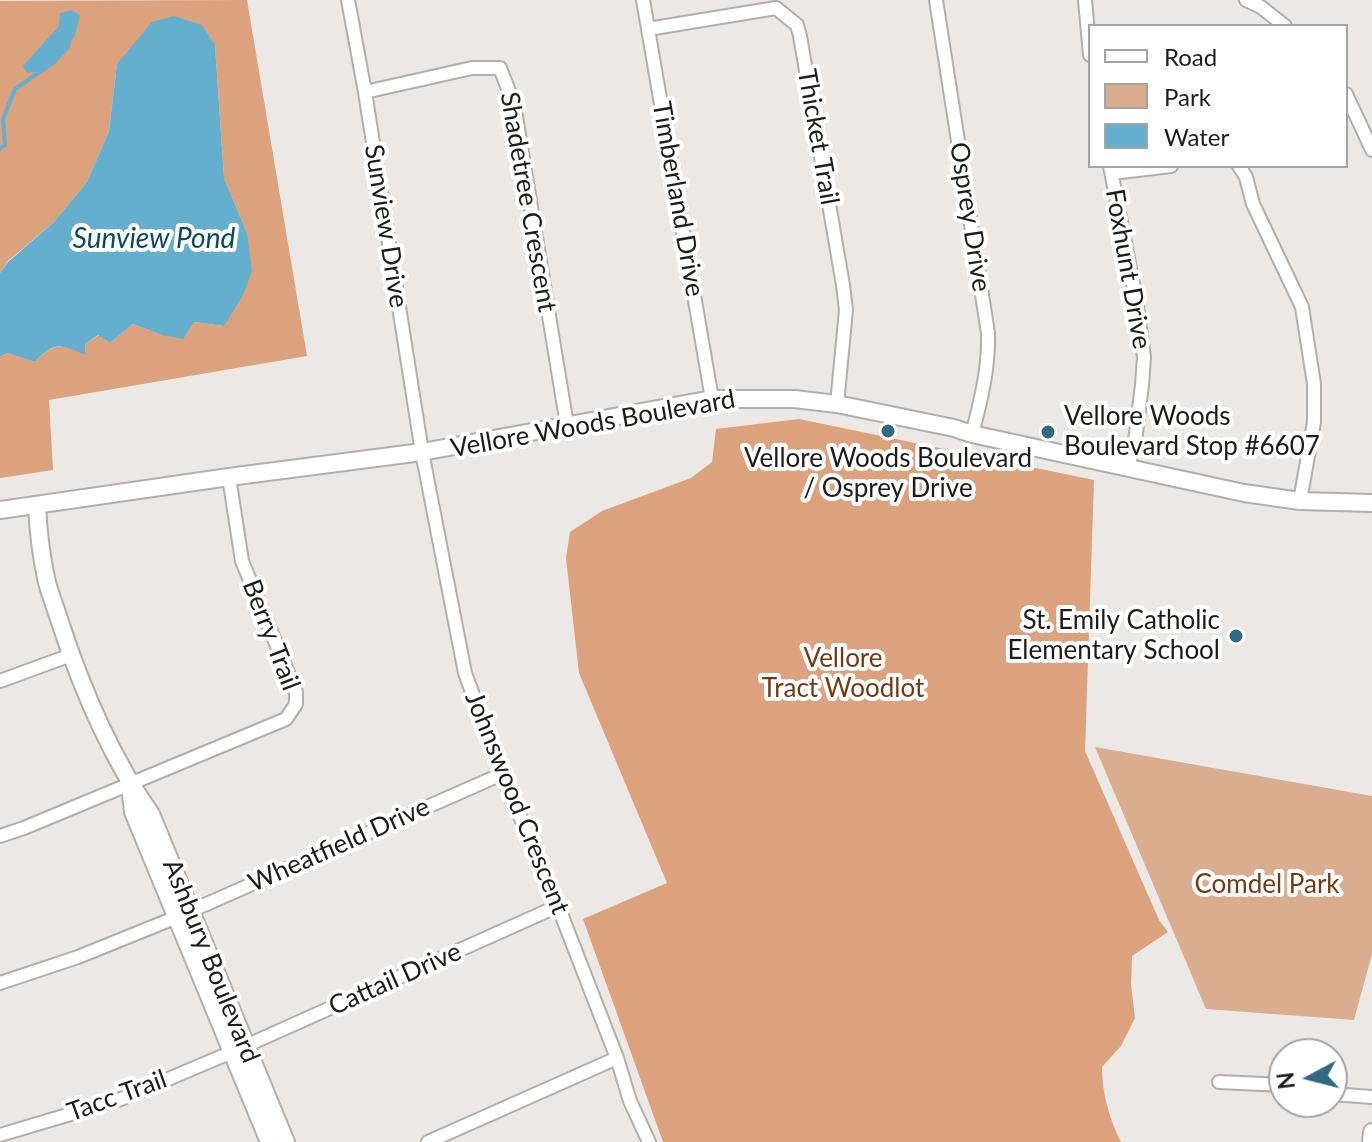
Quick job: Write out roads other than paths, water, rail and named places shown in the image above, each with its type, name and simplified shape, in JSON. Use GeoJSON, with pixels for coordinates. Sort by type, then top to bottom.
{"type":"FeatureCollection","features":[{"type":"Feature","properties":{"kind":"street","name":"Sunview Drive"},"geometry":{"type":"LineString","coordinates":[[348,0],[422,452]]}},
{"type":"Feature","properties":{"kind":"street","name":"Timberland Drive"},"geometry":{"type":"LineString","coordinates":[[643,0],[712,399]]}},
{"type":"Feature","properties":{"kind":"street","name":"Osprey Drive"},"geometry":{"type":"LineString","coordinates":[[936,0],[988,333],[985,379],[972,434]]}},
{"type":"Feature","properties":{"kind":"street"},"geometry":{"type":"LineString","coordinates":[[1085,0],[1088,33]]}},
{"type":"Feature","properties":{"kind":"street"},"geometry":{"type":"LineString","coordinates":[[1246,0],[1282,24]]}},
{"type":"Feature","properties":{"kind":"street","name":"Thicket Trail"},"geometry":{"type":"LineString","coordinates":[[648,29],[776,8],[797,25],[846,310],[837,404]]}},
{"type":"Feature","properties":{"kind":"street","name":"Shadetree Crescent"},"geometry":{"type":"LineString","coordinates":[[365,92],[472,68],[500,68],[514,104],[567,425]]}},
{"type":"Feature","properties":{"kind":"street"},"geometry":{"type":"LineString","coordinates":[[1348,98],[1372,150]]}},
{"type":"Feature","properties":{"kind":"street"},"geometry":{"type":"LineString","coordinates":[[1111,170],[1141,168]]}},
{"type":"Feature","properties":{"kind":"street"},"geometry":{"type":"LineString","coordinates":[[1240,168],[1253,204],[1302,307],[1314,384],[1314,422],[1300,501]]}},
{"type":"Feature","properties":{"kind":"street","name":"Foxhunt Drive"},"geometry":{"type":"LineString","coordinates":[[1111,170],[1140,320],[1144,357],[1134,449],[1127,467]]}},
{"type":"Feature","properties":{"kind":"street","name":"Vellore Woods Boulevard"},"geometry":{"type":"LineString","coordinates":[[0,510],[422,452],[712,399],[763,398],[837,404],[1244,493],[1300,501],[1372,503]]}},
{"type":"Feature","properties":{"kind":"street","name":"Johnswood Crescent"},"geometry":{"type":"LineString","coordinates":[[422,452],[465,673],[502,774],[617,1058],[630,1101],[649,1142]]}},
{"type":"Feature","properties":{"kind":"street","name":"Berry Trail"},"geometry":{"type":"LineString","coordinates":[[130,784],[286,719],[296,704],[296,692],[242,561],[229,477]]}},
{"type":"Feature","properties":{"kind":"street","name":"Ashbury Boulevard"},"geometry":{"type":"LineString","coordinates":[[37,505],[46,578],[71,655],[130,784],[133,812],[184,914],[239,1049],[269,1142]]}},
{"type":"Feature","properties":{"kind":"street"},"geometry":{"type":"LineString","coordinates":[[0,681],[71,655]]}},
{"type":"Feature","properties":{"kind":"street","name":"Wheatfield Drive"},"geometry":{"type":"LineString","coordinates":[[0,983],[78,957],[184,914],[502,774]]}},
{"type":"Feature","properties":{"kind":"street"},"geometry":{"type":"LineString","coordinates":[[0,836],[130,784]]}},
{"type":"Feature","properties":{"kind":"street","name":"Cattail Drive"},"geometry":{"type":"LineString","coordinates":[[239,1049],[558,906]]}},
{"type":"Feature","properties":{"kind":"street","name":"Ashbury Boulevard"},"geometry":{"type":"LineString","coordinates":[[239,1049],[286,1142]]}},
{"type":"Feature","properties":{"kind":"street","name":"Tacc Trail"},"geometry":{"type":"LineString","coordinates":[[0,1135],[121,1099],[239,1049]]}},
{"type":"Feature","properties":{"kind":"street"},"geometry":{"type":"LineString","coordinates":[[428,1142],[617,1058]]}},
{"type":"Feature","properties":{"kind":"street"},"geometry":{"type":"LineString","coordinates":[[1219,1082],[1268,1084]]}},
{"type":"Feature","properties":{"kind":"street"},"geometry":{"type":"LineString","coordinates":[[1348,1095],[1372,1097]]}},
{"type":"Feature","properties":{"kind":"street"},"geometry":{"type":"LineString","coordinates":[[1371,1142],[1372,1132]]}},
{"type":"Feature","properties":{"kind":"water"},"geometry":{"type":"Polygon","coordinates":[[[72,10],[80,15],[75,35],[64,51],[41,71],[27,73],[23,66],[59,26],[60,13],[72,10]]]}},
{"type":"Feature","properties":{"kind":"water","name":"Sunview Pond"},"geometry":{"type":"Polygon","coordinates":[[[174,16],[202,25],[215,45],[224,178],[247,233],[252,271],[243,295],[224,326],[194,322],[183,339],[133,324],[110,343],[98,335],[85,344],[86,355],[59,346],[48,350],[35,362],[7,353],[0,357],[0,273],[8,262],[54,222],[87,182],[109,131],[117,64],[152,22],[174,16]]]}},
{"type":"Feature","properties":{"kind":"waterway"},"geometry":{"type":"LineString","coordinates":[[0,149],[5,145],[3,119],[15,89],[54,62],[69,43]]}},
{"type":"Feature","properties":{"kind":"place","name":"Vellore Woods Boulevard / Osprey Drive"},"geometry":{"type":"Point","coordinates":[888,431]}},
{"type":"Feature","properties":{"kind":"place","name":"Vellore Woods Boulevard Stop #6607"},"geometry":{"type":"Point","coordinates":[1048,432]}},
{"type":"Feature","properties":{"kind":"place","name":"St. Emily Catholic Elementary School"},"geometry":{"type":"Point","coordinates":[1236,636]}},
{"type":"Feature","properties":{"kind":"park label","name":"Vellore Tract Woodlot"},"geometry":{"type":"Point","coordinates":[843,674]}},
{"type":"Feature","properties":{"kind":"park label","name":"Comdel Park"},"geometry":{"type":"Point","coordinates":[1267,885]}}]}
